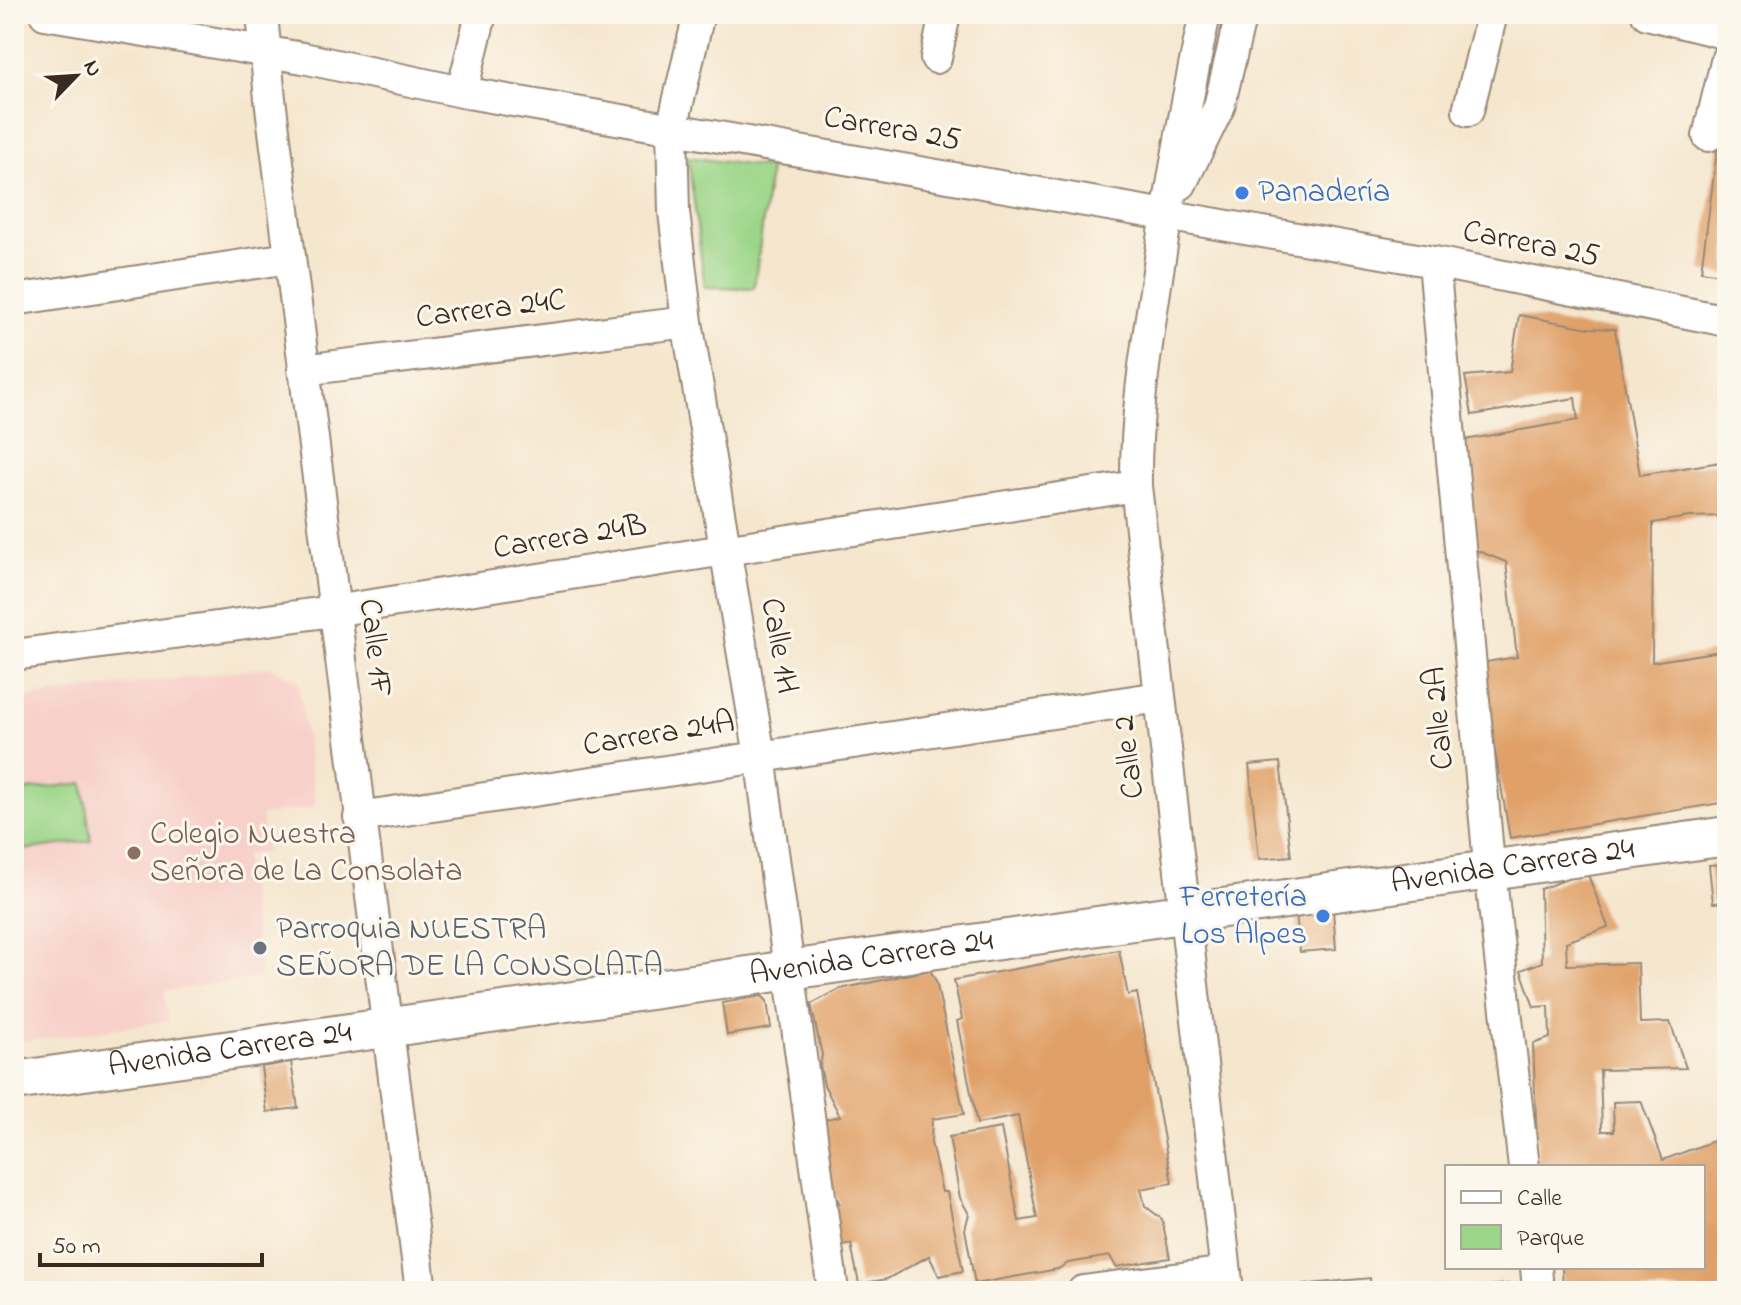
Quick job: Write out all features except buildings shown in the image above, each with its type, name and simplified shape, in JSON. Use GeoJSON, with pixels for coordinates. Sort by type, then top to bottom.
{"type":"FeatureCollection","features":[{"type":"Feature","properties":{"kind":"main road","name":"Avenida Carrera 24"},"geometry":{"type":"LineString","coordinates":[[14,1081],[1727,836]]}},
{"type":"Feature","properties":{"kind":"street","name":"Carrera 25"},"geometry":{"type":"LineString","coordinates":[[45,14],[264,52],[462,92],[1434,262],[1727,321]]}},
{"type":"Feature","properties":{"kind":"street","name":"Calle 1F"},"geometry":{"type":"LineString","coordinates":[[262,14],[289,258],[421,1291]]}},
{"type":"Feature","properties":{"kind":"street"},"geometry":{"type":"LineString","coordinates":[[462,92],[481,14]]}},
{"type":"Feature","properties":{"kind":"street","name":"Calle 1H"},"geometry":{"type":"LineString","coordinates":[[699,14],[672,128],[674,212],[687,322],[760,756],[833,1291]]}},
{"type":"Feature","properties":{"kind":"street"},"geometry":{"type":"LineString","coordinates":[[936,58],[945,14]]}},
{"type":"Feature","properties":{"kind":"street","name":"Calle 2"},"geometry":{"type":"LineString","coordinates":[[1205,14],[1166,215],[1138,408],[1136,486],[1227,1282]]}},
{"type":"Feature","properties":{"kind":"street","name":"Calle 2"},"geometry":{"type":"LineString","coordinates":[[1166,215],[1219,107],[1241,14]]}},
{"type":"Feature","properties":{"kind":"street"},"geometry":{"type":"LineString","coordinates":[[1468,111],[1492,14]]}},
{"type":"Feature","properties":{"kind":"street"},"geometry":{"type":"LineString","coordinates":[[1647,14],[1727,34]]}},
{"type":"Feature","properties":{"kind":"street"},"geometry":{"type":"LineString","coordinates":[[1708,136],[1727,58]]}},
{"type":"Feature","properties":{"kind":"street"},"geometry":{"type":"LineString","coordinates":[[14,300],[289,258]]}},
{"type":"Feature","properties":{"kind":"street","name":"Calle 2A"},"geometry":{"type":"LineString","coordinates":[[1434,262],[1490,869],[1524,1165]]}},
{"type":"Feature","properties":{"kind":"street","name":"Carrera 24C"},"geometry":{"type":"LineString","coordinates":[[303,370],[687,322]]}},
{"type":"Feature","properties":{"kind":"street","name":"Carrera 24B"},"geometry":{"type":"LineString","coordinates":[[14,655],[333,611],[1136,486]]}},
{"type":"Feature","properties":{"kind":"street","name":"Carrera 24A"},"geometry":{"type":"LineString","coordinates":[[359,817],[1160,697]]}},
{"type":"Feature","properties":{"kind":"street"},"geometry":{"type":"LineString","coordinates":[[1536,1269],[1538,1291]]}},
{"type":"Feature","properties":{"kind":"street"},"geometry":{"type":"LineString","coordinates":[[1083,1291],[1227,1282]]}},
{"type":"Feature","properties":{"kind":"shaded area","name":"Colegio Nuestra Señora de La Consolata"},"geometry":{"type":"Polygon","coordinates":[[[269,667],[298,680],[316,807],[261,815],[266,852],[244,855],[261,977],[164,991],[168,1021],[14,1043],[14,699],[269,667]]]}},
{"type":"Feature","properties":{"kind":"green space"},"geometry":{"type":"Polygon","coordinates":[[[688,157],[770,168],[754,288],[705,287],[688,157]]]}},
{"type":"Feature","properties":{"kind":"green space"},"geometry":{"type":"Polygon","coordinates":[[[83,783],[91,841],[14,851],[14,792],[83,783]]]}},
{"type":"Feature","properties":{"kind":"place","name":"Panadería"},"geometry":{"type":"Point","coordinates":[1242,193]}},
{"type":"Feature","properties":{"kind":"place","name":"Colegio Nuestra Señora de La Consolata"},"geometry":{"type":"Point","coordinates":[134,853]}},
{"type":"Feature","properties":{"kind":"place","name":"Ferretería Los Alpes"},"geometry":{"type":"Point","coordinates":[1323,916]}},
{"type":"Feature","properties":{"kind":"place","name":"Parroquia NUESTRA SEÑORA DE LA CONSOLATA"},"geometry":{"type":"Point","coordinates":[260,948]}}]}
